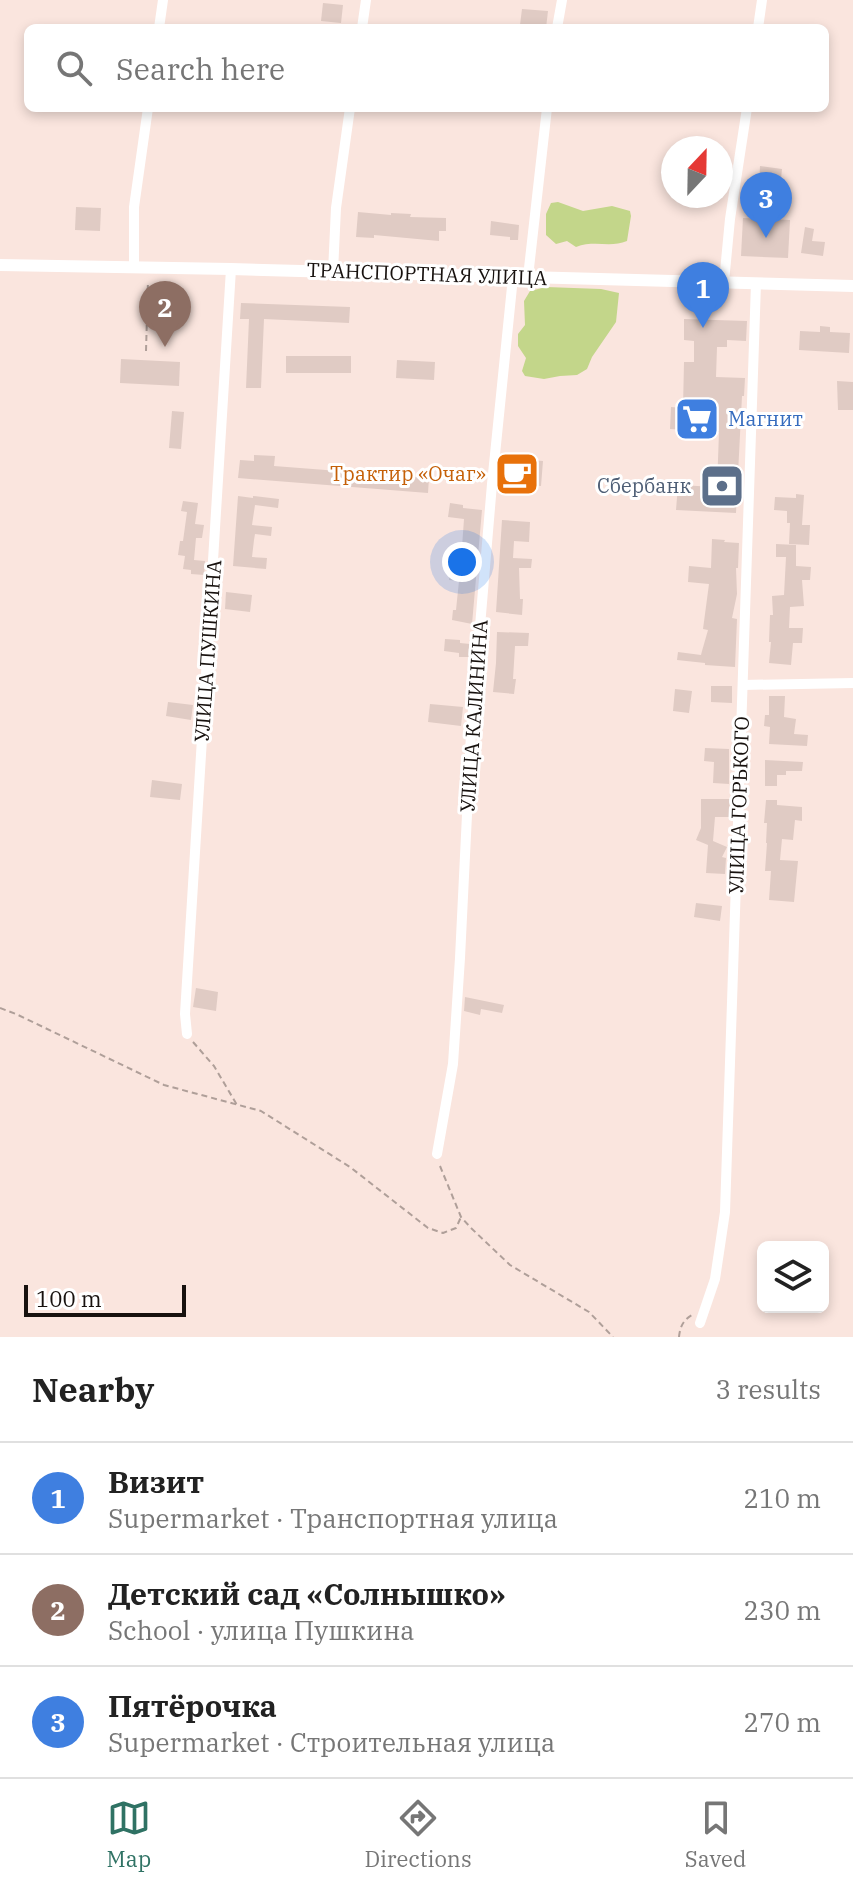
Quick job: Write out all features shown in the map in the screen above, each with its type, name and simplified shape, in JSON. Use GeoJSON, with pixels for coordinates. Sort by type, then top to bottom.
{"type":"FeatureCollection","features":[{"type":"Feature","properties":{"kind":"street"},"geometry":{"type":"LineString","coordinates":[[160,24],[163,0]]}},
{"type":"Feature","properties":{"kind":"street"},"geometry":{"type":"LineString","coordinates":[[363,24],[366,0]]}},
{"type":"Feature","properties":{"kind":"street"},"geometry":{"type":"LineString","coordinates":[[558,24],[562,0]]}},
{"type":"Feature","properties":{"kind":"street"},"geometry":{"type":"LineString","coordinates":[[759,24],[762,0]]}},
{"type":"Feature","properties":{"kind":"street"},"geometry":{"type":"LineString","coordinates":[[141,268],[134,207],[147,112]]}},
{"type":"Feature","properties":{"kind":"street"},"geometry":{"type":"LineString","coordinates":[[333,272],[336,208],[349,112]]}},
{"type":"Feature","properties":{"kind":"street"},"geometry":{"type":"LineString","coordinates":[[528,277],[547,112]]}},
{"type":"Feature","properties":{"kind":"street"},"geometry":{"type":"LineString","coordinates":[[724,282],[746,112]]}},
{"type":"Feature","properties":{"kind":"street","name":"ТРАНСПОРТНАЯ УЛИЦА"},"geometry":{"type":"LineString","coordinates":[[0,265],[853,286]]}},
{"type":"Feature","properties":{"kind":"street","name":"УЛИЦА ПУШКИНА"},"geometry":{"type":"LineString","coordinates":[[187,1034],[186,998],[231,269]]}},
{"type":"Feature","properties":{"kind":"street","name":"УЛИЦА КАЛИНИНА"},"geometry":{"type":"LineString","coordinates":[[437,1154],[453,1064],[471,733],[513,277]]}},
{"type":"Feature","properties":{"kind":"street","name":"УЛИЦА ГОРЬКОГО"},"geometry":{"type":"LineString","coordinates":[[700,1323],[715,1279],[725,1212],[756,283]]}},
{"type":"Feature","properties":{"kind":"street"},"geometry":{"type":"LineString","coordinates":[[743,685],[853,683]]}},
{"type":"Feature","properties":{"kind":"path"},"geometry":{"type":"LineString","coordinates":[[141,268],[146,351]]}},
{"type":"Feature","properties":{"kind":"path"},"geometry":{"type":"LineString","coordinates":[[0,1008],[164,1085],[261,1111],[350,1167],[428,1228],[443,1233],[456,1228],[461,1217]]}},
{"type":"Feature","properties":{"kind":"path"},"geometry":{"type":"LineString","coordinates":[[187,1034],[214,1066],[238,1106]]}},
{"type":"Feature","properties":{"kind":"path"},"geometry":{"type":"LineString","coordinates":[[437,1154],[461,1217],[510,1265],[589,1312],[613,1337]]}},
{"type":"Feature","properties":{"kind":"path"},"geometry":{"type":"LineString","coordinates":[[679,1337],[679,1329],[686,1318],[706,1305]]}},
{"type":"Feature","properties":{"kind":"green space"},"geometry":{"type":"Polygon","coordinates":[[[558,202],[583,211],[612,206],[630,211],[627,241],[576,247],[567,241],[556,244],[546,235],[546,214],[551,203],[558,202]]]}},
{"type":"Feature","properties":{"kind":"green space"},"geometry":{"type":"Polygon","coordinates":[[[546,287],[601,289],[619,293],[616,322],[587,369],[577,375],[544,379],[525,376],[522,371],[526,358],[518,346],[518,334],[525,325],[524,301],[530,291],[546,287]]]}},
{"type":"Feature","properties":{"kind":"building"},"geometry":{"type":"Polygon","coordinates":[[[323,3],[343,5],[341,23],[321,21],[323,3]]]}},
{"type":"Feature","properties":{"kind":"building"},"geometry":{"type":"Polygon","coordinates":[[[522,9],[548,11],[546,24],[520,24],[522,9]]]}},
{"type":"Feature","properties":{"kind":"building"},"geometry":{"type":"Polygon","coordinates":[[[760,166],[782,169],[780,189],[759,186],[760,166]]]}},
{"type":"Feature","properties":{"kind":"building"},"geometry":{"type":"Polygon","coordinates":[[[76,207],[101,208],[100,231],[75,230],[76,207]]]}},
{"type":"Feature","properties":{"kind":"building"},"geometry":{"type":"Polygon","coordinates":[[[358,212],[446,218],[446,231],[439,231],[439,241],[374,235],[374,238],[356,237],[358,212]]]}},
{"type":"Feature","properties":{"kind":"building"},"geometry":{"type":"Polygon","coordinates":[[[743,218],[790,220],[788,258],[741,256],[743,218]]]}},
{"type":"Feature","properties":{"kind":"building"},"geometry":{"type":"Polygon","coordinates":[[[491,221],[519,225],[518,240],[490,235],[491,221]]]}},
{"type":"Feature","properties":{"kind":"building"},"geometry":{"type":"Polygon","coordinates":[[[805,227],[814,229],[812,241],[825,242],[823,256],[801,253],[805,227]]]}},
{"type":"Feature","properties":{"kind":"building"},"geometry":{"type":"Polygon","coordinates":[[[241,303],[350,307],[349,323],[264,319],[261,388],[246,388],[249,319],[240,319],[241,303]]]}},
{"type":"Feature","properties":{"kind":"building"},"geometry":{"type":"Polygon","coordinates":[[[684,319],[747,321],[746,341],[727,340],[727,347],[717,347],[716,377],[745,378],[736,513],[676,510],[678,485],[717,487],[719,432],[670,429],[671,407],[683,408],[684,362],[694,362],[694,341],[684,340],[684,319]]]}},
{"type":"Feature","properties":{"kind":"building"},"geometry":{"type":"Polygon","coordinates":[[[820,326],[830,327],[830,332],[850,333],[849,353],[799,350],[800,331],[820,332],[820,326]]]}},
{"type":"Feature","properties":{"kind":"building"},"geometry":{"type":"Polygon","coordinates":[[[286,356],[351,356],[351,373],[286,373],[286,356]]]}},
{"type":"Feature","properties":{"kind":"building"},"geometry":{"type":"Polygon","coordinates":[[[121,359],[180,362],[179,386],[120,383],[121,359]]]}},
{"type":"Feature","properties":{"kind":"building"},"geometry":{"type":"Polygon","coordinates":[[[397,360],[435,362],[434,380],[396,378],[397,360]]]}},
{"type":"Feature","properties":{"kind":"building"},"geometry":{"type":"Polygon","coordinates":[[[837,381],[853,382],[853,410],[838,410],[837,381]]]}},
{"type":"Feature","properties":{"kind":"building"},"geometry":{"type":"Polygon","coordinates":[[[172,411],[184,412],[181,449],[169,448],[172,411]]]}},
{"type":"Feature","properties":{"kind":"building"},"geometry":{"type":"Polygon","coordinates":[[[254,455],[275,456],[274,466],[429,478],[428,493],[238,478],[240,460],[254,461],[254,455]]]}},
{"type":"Feature","properties":{"kind":"building"},"geometry":{"type":"Polygon","coordinates":[[[520,459],[543,461],[541,486],[512,484],[514,465],[520,466],[520,459]]]}},
{"type":"Feature","properties":{"kind":"building"},"geometry":{"type":"Polygon","coordinates":[[[796,494],[804,495],[802,525],[810,525],[809,545],[789,544],[787,511],[774,510],[775,497],[796,498],[796,494]]]}},
{"type":"Feature","properties":{"kind":"building"},"geometry":{"type":"Polygon","coordinates":[[[238,496],[279,499],[278,508],[255,505],[252,525],[272,527],[271,536],[255,534],[254,540],[252,557],[267,558],[266,569],[233,566],[238,496]]]}},
{"type":"Feature","properties":{"kind":"building"},"geometry":{"type":"Polygon","coordinates":[[[183,501],[198,503],[195,524],[204,525],[202,538],[196,538],[194,560],[205,561],[204,575],[191,574],[191,570],[183,569],[185,556],[178,555],[187,512],[181,511],[183,501]]]}},
{"type":"Feature","properties":{"kind":"building"},"geometry":{"type":"Polygon","coordinates":[[[450,503],[482,510],[472,624],[452,620],[459,581],[449,580],[453,546],[462,547],[464,519],[448,517],[450,503]]]}},
{"type":"Feature","properties":{"kind":"building"},"geometry":{"type":"Polygon","coordinates":[[[502,520],[530,522],[529,542],[514,541],[513,558],[532,559],[531,568],[519,568],[522,615],[496,612],[502,520]]]}},
{"type":"Feature","properties":{"kind":"building"},"geometry":{"type":"Polygon","coordinates":[[[712,539],[739,543],[737,594],[732,618],[737,619],[735,667],[677,660],[678,652],[701,655],[708,630],[703,629],[709,584],[688,582],[689,566],[711,568],[712,539]]]}},
{"type":"Feature","properties":{"kind":"building"},"geometry":{"type":"Polygon","coordinates":[[[776,544],[796,545],[796,566],[811,567],[810,580],[802,580],[804,606],[790,607],[789,628],[803,628],[802,643],[793,643],[791,665],[769,663],[772,596],[784,595],[786,557],[776,557],[776,544]]]}},
{"type":"Feature","properties":{"kind":"building"},"geometry":{"type":"Polygon","coordinates":[[[226,592],[252,595],[250,612],[225,609],[226,592]]]}},
{"type":"Feature","properties":{"kind":"building"},"geometry":{"type":"Polygon","coordinates":[[[497,632],[529,633],[528,646],[515,646],[514,694],[493,692],[497,632]]]}},
{"type":"Feature","properties":{"kind":"building"},"geometry":{"type":"Polygon","coordinates":[[[445,639],[470,644],[469,657],[444,651],[445,639]]]}},
{"type":"Feature","properties":{"kind":"building"},"geometry":{"type":"Polygon","coordinates":[[[711,686],[732,686],[732,703],[711,702],[711,686]]]}},
{"type":"Feature","properties":{"kind":"building"},"geometry":{"type":"Polygon","coordinates":[[[675,689],[692,691],[689,713],[673,711],[675,689]]]}},
{"type":"Feature","properties":{"kind":"building"},"geometry":{"type":"Polygon","coordinates":[[[769,696],[785,696],[784,717],[796,719],[794,734],[808,735],[807,746],[769,744],[770,727],[764,726],[765,715],[769,715],[769,696]]]}},
{"type":"Feature","properties":{"kind":"building"},"geometry":{"type":"Polygon","coordinates":[[[168,702],[193,705],[191,720],[166,716],[168,702]]]}},
{"type":"Feature","properties":{"kind":"building"},"geometry":{"type":"Polygon","coordinates":[[[430,704],[463,707],[461,726],[428,722],[430,704]]]}},
{"type":"Feature","properties":{"kind":"building"},"geometry":{"type":"Polygon","coordinates":[[[705,748],[729,749],[729,784],[713,783],[714,762],[704,761],[705,748]]]}},
{"type":"Feature","properties":{"kind":"building"},"geometry":{"type":"Polygon","coordinates":[[[765,760],[803,762],[802,771],[786,771],[786,775],[777,775],[777,786],[765,786],[765,760]]]}},
{"type":"Feature","properties":{"kind":"building"},"geometry":{"type":"Polygon","coordinates":[[[152,780],[182,784],[180,800],[150,797],[152,780]]]}},
{"type":"Feature","properties":{"kind":"building"},"geometry":{"type":"Polygon","coordinates":[[[701,799],[730,799],[729,817],[715,817],[713,841],[727,847],[722,857],[726,858],[725,874],[706,873],[708,845],[696,840],[701,828],[701,799]]]}},
{"type":"Feature","properties":{"kind":"building"},"geometry":{"type":"Polygon","coordinates":[[[766,800],[777,800],[777,805],[802,807],[802,821],[795,820],[793,840],[782,839],[780,860],[798,861],[794,902],[769,900],[771,871],[765,871],[766,800]]]}},
{"type":"Feature","properties":{"kind":"building"},"geometry":{"type":"Polygon","coordinates":[[[696,903],[722,906],[720,921],[694,917],[696,903]]]}},
{"type":"Feature","properties":{"kind":"building"},"geometry":{"type":"Polygon","coordinates":[[[196,988],[218,992],[216,1011],[193,1007],[196,988]]]}},
{"type":"Feature","properties":{"kind":"building"},"geometry":{"type":"Polygon","coordinates":[[[465,997],[504,1005],[502,1013],[481,1009],[480,1015],[464,1011],[465,997]]]}},
{"type":"Feature","properties":{"kind":"place","name":"Пятёрочка"},"geometry":{"type":"Point","coordinates":[766,238]}},
{"type":"Feature","properties":{"kind":"place","name":"Визит"},"geometry":{"type":"Point","coordinates":[703,328]}},
{"type":"Feature","properties":{"kind":"place","name":"Детский сад «Солнышко»"},"geometry":{"type":"Point","coordinates":[165,347]}},
{"type":"Feature","properties":{"kind":"place","name":"Магнит"},"geometry":{"type":"Point","coordinates":[697,419]}},
{"type":"Feature","properties":{"kind":"place","name":"Трактир «Очаг»"},"geometry":{"type":"Point","coordinates":[517,474]}},
{"type":"Feature","properties":{"kind":"place","name":"Сбербанк"},"geometry":{"type":"Point","coordinates":[722,486]}}]}
